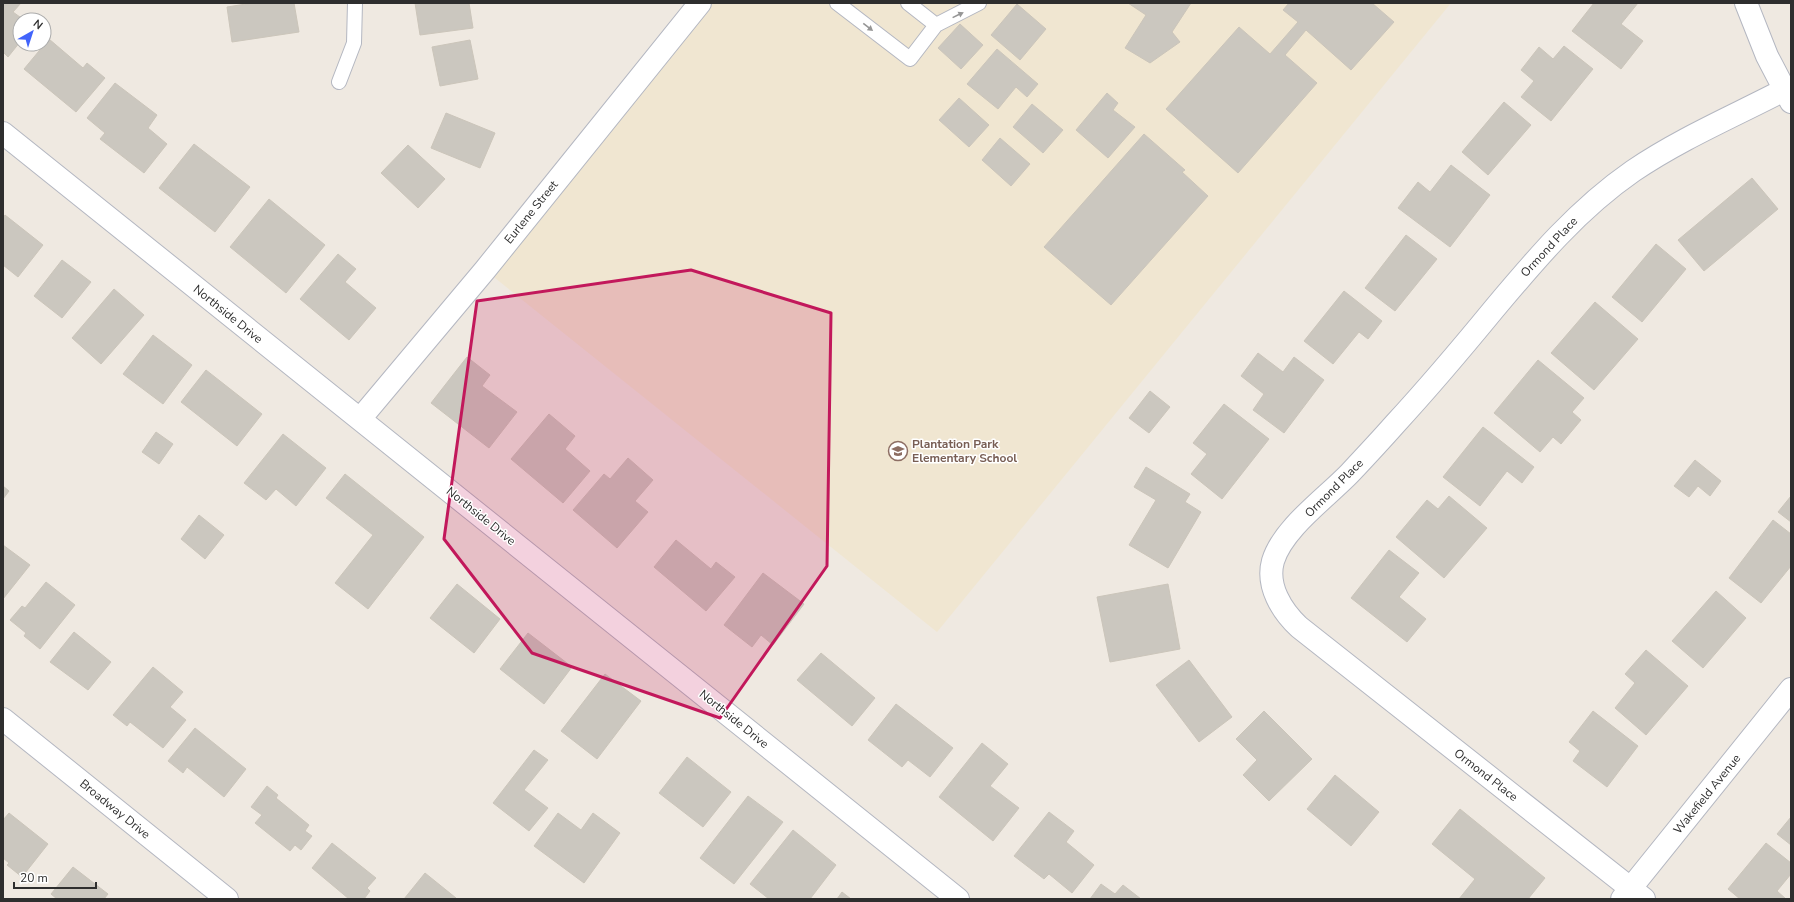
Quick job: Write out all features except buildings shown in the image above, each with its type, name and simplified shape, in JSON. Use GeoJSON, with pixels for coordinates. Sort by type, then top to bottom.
{"type":"FeatureCollection","features":[{"type":"Feature","properties":{"kind":"street","name":"Eurlene Street"},"geometry":{"type":"LineString","coordinates":[[360,419],[485,270],[700,3]]}},
{"type":"Feature","properties":{"kind":"street"},"geometry":{"type":"LineString","coordinates":[[1746,3],[1767,56],[1788,96]]}},
{"type":"Feature","properties":{"kind":"street","name":"Ormond Place"},"geometry":{"type":"LineString","coordinates":[[1632,896],[1299,628],[1286,615],[1278,601],[1273,584],[1273,563],[1281,544],[1293,529],[1349,474],[1396,424],[1564,228],[1632,171],[1674,146],[1788,96]]}},
{"type":"Feature","properties":{"kind":"street","name":"Northside Drive"},"geometry":{"type":"LineString","coordinates":[[3,133],[958,899]]}},
{"type":"Feature","properties":{"kind":"street","name":"Wakefield Avenue"},"geometry":{"type":"LineString","coordinates":[[1632,896],[1791,689]]}},
{"type":"Feature","properties":{"kind":"street","name":"Broadway Drive"},"geometry":{"type":"LineString","coordinates":[[3,718],[227,899]]}},
{"type":"Feature","properties":{"kind":"lane"},"geometry":{"type":"LineString","coordinates":[[339,82],[354,43],[355,3]]}},
{"type":"Feature","properties":{"kind":"lane"},"geometry":{"type":"LineString","coordinates":[[837,3],[910,59],[936,25],[979,3]]}},
{"type":"Feature","properties":{"kind":"lane"},"geometry":{"type":"LineString","coordinates":[[908,3],[936,25]]}},
{"type":"Feature","properties":{"kind":"highlighted area"},"geometry":{"type":"Polygon","coordinates":[[[691,270],[831,313],[827,566],[720,718],[532,653],[444,539],[477,301],[691,270]]]}},
{"type":"Feature","properties":{"kind":"shaded area","name":"Plantation Park Elementary School"},"geometry":{"type":"Polygon","coordinates":[[[700,3],[1451,3],[937,632],[485,270],[700,3]]]}},
{"type":"Feature","properties":{"kind":"place","name":"Plantation Park Elementary School"},"geometry":{"type":"Point","coordinates":[898,451]}}]}
